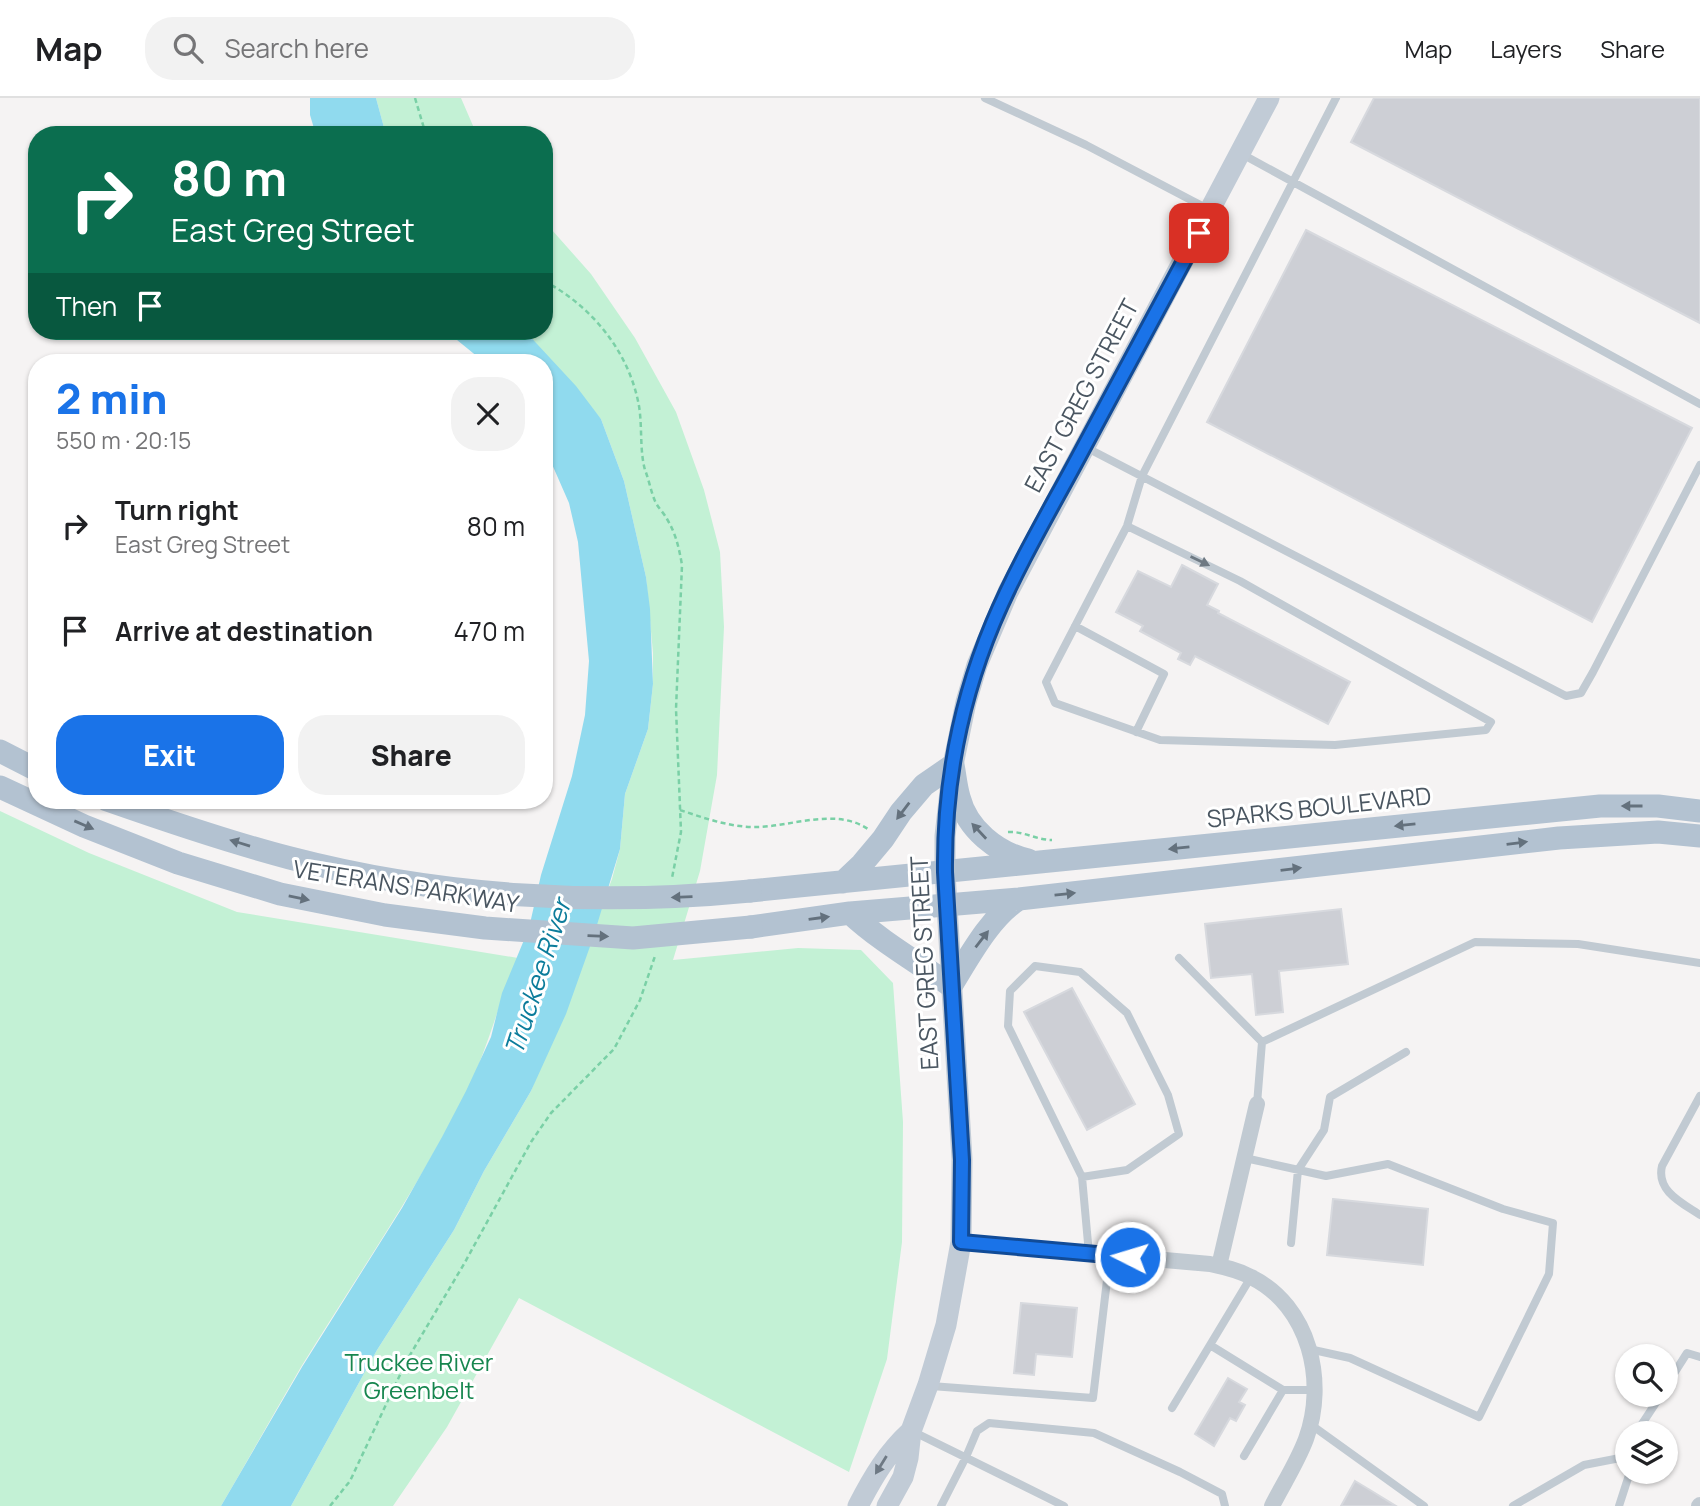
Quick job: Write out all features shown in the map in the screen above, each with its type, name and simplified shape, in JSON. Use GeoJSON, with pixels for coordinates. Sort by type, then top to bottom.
{"type":"FeatureCollection","features":[{"type":"Feature","properties":{"kind":"main road","name":"EAST GREG STREET"},"geometry":{"type":"LineString","coordinates":[[887,1506],[903,1477],[911,1431],[946,1325],[961,1242],[962,1160],[945,836],[953,765],[966,702],[994,622],[1269,98]]}},
{"type":"Feature","properties":{"kind":"main road"},"geometry":{"type":"LineString","coordinates":[[0,751],[28,765]]}},
{"type":"Feature","properties":{"kind":"main road"},"geometry":{"type":"LineString","coordinates":[[844,882],[883,839],[924,785],[953,765],[959,799],[971,822],[983,836],[1015,858],[1038,863]]}},
{"type":"Feature","properties":{"kind":"main road","name":"VETERANS PARKWAY"},"geometry":{"type":"LineString","coordinates":[[0,787],[28,800]]}},
{"type":"Feature","properties":{"kind":"main road","name":"SPARKS BOULEVARD"},"geometry":{"type":"LineString","coordinates":[[945,872],[1600,806],[1658,806],[1700,811]]}},
{"type":"Feature","properties":{"kind":"main road","name":"VETERANS PARKWAY"},"geometry":{"type":"LineString","coordinates":[[47,809],[178,863],[280,894],[385,915],[485,928],[621,937],[751,927],[850,913],[948,904]]}},
{"type":"Feature","properties":{"kind":"main road","name":"VETERANS PARKWAY"},"geometry":{"type":"LineString","coordinates":[[133,809],[291,859],[415,882],[488,892],[568,898],[703,896],[945,872]]}},
{"type":"Feature","properties":{"kind":"main road"},"geometry":{"type":"LineString","coordinates":[[948,904],[1019,899],[1559,838],[1658,832],[1700,836]]}},
{"type":"Feature","properties":{"kind":"main road"},"geometry":{"type":"LineString","coordinates":[[850,913],[870,932],[886,940],[951,986],[975,947],[1007,907],[1019,899]]}},
{"type":"Feature","properties":{"kind":"main road","name":"EAST GREG STREET"},"geometry":{"type":"LineString","coordinates":[[858,1506],[893,1447],[911,1431]]}},
{"type":"Feature","properties":{"kind":"street"},"geometry":{"type":"LineString","coordinates":[[1219,1266],[1257,1104]]}},
{"type":"Feature","properties":{"kind":"street"},"geometry":{"type":"LineString","coordinates":[[961,1242],[1219,1266],[1251,1277],[1284,1303],[1297,1322],[1314,1363],[1315,1390],[1310,1424],[1301,1451],[1272,1506]]}},
{"type":"Feature","properties":{"kind":"lane"},"geometry":{"type":"LineString","coordinates":[[985,98],[1086,145],[1211,210]]}},
{"type":"Feature","properties":{"kind":"lane"},"geometry":{"type":"LineString","coordinates":[[1127,526],[1240,581],[1490,722],[1486,730],[1335,745],[1160,740],[1055,703],[1046,682],[1127,526],[1142,476],[1336,98]]}},
{"type":"Feature","properties":{"kind":"lane"},"geometry":{"type":"LineString","coordinates":[[1240,153],[1700,404]]}},
{"type":"Feature","properties":{"kind":"lane"},"geometry":{"type":"LineString","coordinates":[[1091,450],[1566,696],[1581,692],[1593,672],[1700,465]]}},
{"type":"Feature","properties":{"kind":"lane"},"geometry":{"type":"LineString","coordinates":[[1075,626],[1164,674],[1136,732]]}},
{"type":"Feature","properties":{"kind":"lane"},"geometry":{"type":"LineString","coordinates":[[1262,1042],[1475,942],[1578,944],[1700,963]]}},
{"type":"Feature","properties":{"kind":"lane"},"geometry":{"type":"LineString","coordinates":[[1179,958],[1262,1042],[1257,1104]]}},
{"type":"Feature","properties":{"kind":"lane"},"geometry":{"type":"LineString","coordinates":[[1082,1177],[1127,1170],[1179,1134],[1168,1095],[1127,1013],[1080,972],[1035,966],[1010,990],[1007,1026],[1082,1177],[1089,1254]]}},
{"type":"Feature","properties":{"kind":"lane"},"geometry":{"type":"LineString","coordinates":[[1291,1243],[1298,1170],[1324,1130],[1330,1097],[1406,1052]]}},
{"type":"Feature","properties":{"kind":"lane"},"geometry":{"type":"LineString","coordinates":[[1700,1096],[1662,1166],[1660,1175],[1675,1199],[1700,1215]]}},
{"type":"Feature","properties":{"kind":"lane"},"geometry":{"type":"LineString","coordinates":[[1245,1158],[1326,1176],[1388,1164],[1503,1209],[1553,1223],[1549,1274],[1479,1417],[1350,1358],[1309,1349]]}},
{"type":"Feature","properties":{"kind":"lane"},"geometry":{"type":"LineString","coordinates":[[928,1385],[1093,1398],[1110,1255]]}},
{"type":"Feature","properties":{"kind":"lane"},"geometry":{"type":"LineString","coordinates":[[1172,1408],[1251,1277]]}},
{"type":"Feature","properties":{"kind":"lane"},"geometry":{"type":"LineString","coordinates":[[1210,1345],[1283,1390],[1315,1390]]}},
{"type":"Feature","properties":{"kind":"lane"},"geometry":{"type":"LineString","coordinates":[[1678,1367],[1687,1353],[1700,1357]]}},
{"type":"Feature","properties":{"kind":"lane"},"geometry":{"type":"LineString","coordinates":[[1244,1456],[1283,1390]]}},
{"type":"Feature","properties":{"kind":"lane"},"geometry":{"type":"LineString","coordinates":[[941,1506],[967,1457],[977,1431],[989,1423],[1094,1433],[1222,1494],[1225,1506]]}},
{"type":"Feature","properties":{"kind":"lane"},"geometry":{"type":"LineString","coordinates":[[1310,1424],[1424,1506]]}},
{"type":"Feature","properties":{"kind":"lane"},"geometry":{"type":"LineString","coordinates":[[911,1431],[1064,1506]]}},
{"type":"Feature","properties":{"kind":"lane"},"geometry":{"type":"LineString","coordinates":[[1513,1506],[1584,1465],[1615,1459]]}},
{"type":"Feature","properties":{"kind":"lane"},"geometry":{"type":"LineString","coordinates":[[1619,1506],[1625,1484]]}},
{"type":"Feature","properties":{"kind":"path"},"geometry":{"type":"LineString","coordinates":[[415,98],[423,126]]}},
{"type":"Feature","properties":{"kind":"path"},"geometry":{"type":"LineString","coordinates":[[680,810],[737,826],[757,827],[845,820],[869,830]]}},
{"type":"Feature","properties":{"kind":"path"},"geometry":{"type":"LineString","coordinates":[[1003,834],[1010,831],[1040,840],[1060,841]]}},
{"type":"Feature","properties":{"kind":"green space"},"geometry":{"type":"Polygon","coordinates":[[[376,98],[461,98],[473,126],[384,126],[376,98]]]}},
{"type":"Feature","properties":{"kind":"green space","name":"Truckee River Greenbelt"},"geometry":{"type":"Polygon","coordinates":[[[553,231],[591,274],[635,338],[676,412],[704,490],[720,552],[724,627],[717,775],[700,871],[673,960],[798,948],[861,950],[893,983],[903,1122],[902,1242],[887,1359],[849,1472],[519,1298],[447,1427],[393,1506],[291,1506],[377,1350],[454,1230],[484,1171],[531,1091],[612,879],[620,849],[625,794],[648,729],[653,653],[646,577],[624,481],[601,419],[553,363],[553,354],[545,354],[533,340],[553,340],[553,231]]]}},
{"type":"Feature","properties":{"kind":"green space"},"geometry":{"type":"Polygon","coordinates":[[[0,811],[89,853],[237,912],[518,958],[466,1093],[407,1197],[301,1367],[221,1506],[0,1506],[0,811]]]}},
{"type":"Feature","properties":{"kind":"water"},"geometry":{"type":"Polygon","coordinates":[[[310,98],[376,98],[384,126],[313,126],[310,98]]]}},
{"type":"Feature","properties":{"kind":"water"},"geometry":{"type":"Polygon","coordinates":[[[457,340],[533,340],[546,354],[474,354],[457,340]]]}},
{"type":"Feature","properties":{"kind":"water","name":"Truckee River"},"geometry":{"type":"Polygon","coordinates":[[[553,361],[601,419],[624,481],[646,577],[650,609],[653,684],[648,729],[625,794],[620,849],[593,938],[566,1014],[531,1091],[484,1171],[454,1230],[377,1350],[291,1506],[221,1506],[302,1367],[402,1208],[442,1137],[491,1037],[502,993],[529,928],[541,875],[572,776],[585,715],[589,661],[578,542],[569,503],[553,467],[553,361]]]}},
{"type":"Feature","properties":{"kind":"building"},"geometry":{"type":"Polygon","coordinates":[[[1374,98],[1700,98],[1700,323],[1351,142],[1374,98]]]}},
{"type":"Feature","properties":{"kind":"building"},"geometry":{"type":"Polygon","coordinates":[[[1306,230],[1692,428],[1592,622],[1207,422],[1306,230]]]}},
{"type":"Feature","properties":{"kind":"building"},"geometry":{"type":"Polygon","coordinates":[[[1182,565],[1218,584],[1207,605],[1219,611],[1218,613],[1350,682],[1328,724],[1195,656],[1190,665],[1178,659],[1181,653],[1140,631],[1143,626],[1116,612],[1138,571],[1171,587],[1182,565]]]}},
{"type":"Feature","properties":{"kind":"building"},"geometry":{"type":"Polygon","coordinates":[[[1341,909],[1348,964],[1279,971],[1283,1012],[1256,1015],[1252,974],[1211,978],[1205,924],[1341,909]]]}},
{"type":"Feature","properties":{"kind":"building"},"geometry":{"type":"Polygon","coordinates":[[[1072,988],[1135,1104],[1087,1130],[1024,1012],[1072,988]]]}},
{"type":"Feature","properties":{"kind":"building"},"geometry":{"type":"Polygon","coordinates":[[[1333,1199],[1428,1209],[1423,1265],[1327,1255],[1333,1199]]]}},
{"type":"Feature","properties":{"kind":"building"},"geometry":{"type":"Polygon","coordinates":[[[1021,1303],[1077,1308],[1072,1357],[1036,1354],[1034,1375],[1014,1373],[1021,1303]]]}},
{"type":"Feature","properties":{"kind":"building"},"geometry":{"type":"Polygon","coordinates":[[[1228,1378],[1247,1389],[1239,1402],[1245,1405],[1236,1421],[1230,1418],[1214,1446],[1195,1434],[1228,1378]]]}},
{"type":"Feature","properties":{"kind":"building"},"geometry":{"type":"Polygon","coordinates":[[[1355,1481],[1370,1490],[1396,1506],[1341,1506],[1355,1481]]]}},
{"type":"Feature","properties":{"kind":"route"},"geometry":{"type":"LineString","coordinates":[[1130,1257],[961,1242],[962,1160],[945,836],[958,735],[977,666],[994,622],[1062,488],[1199,233]]}}]}
